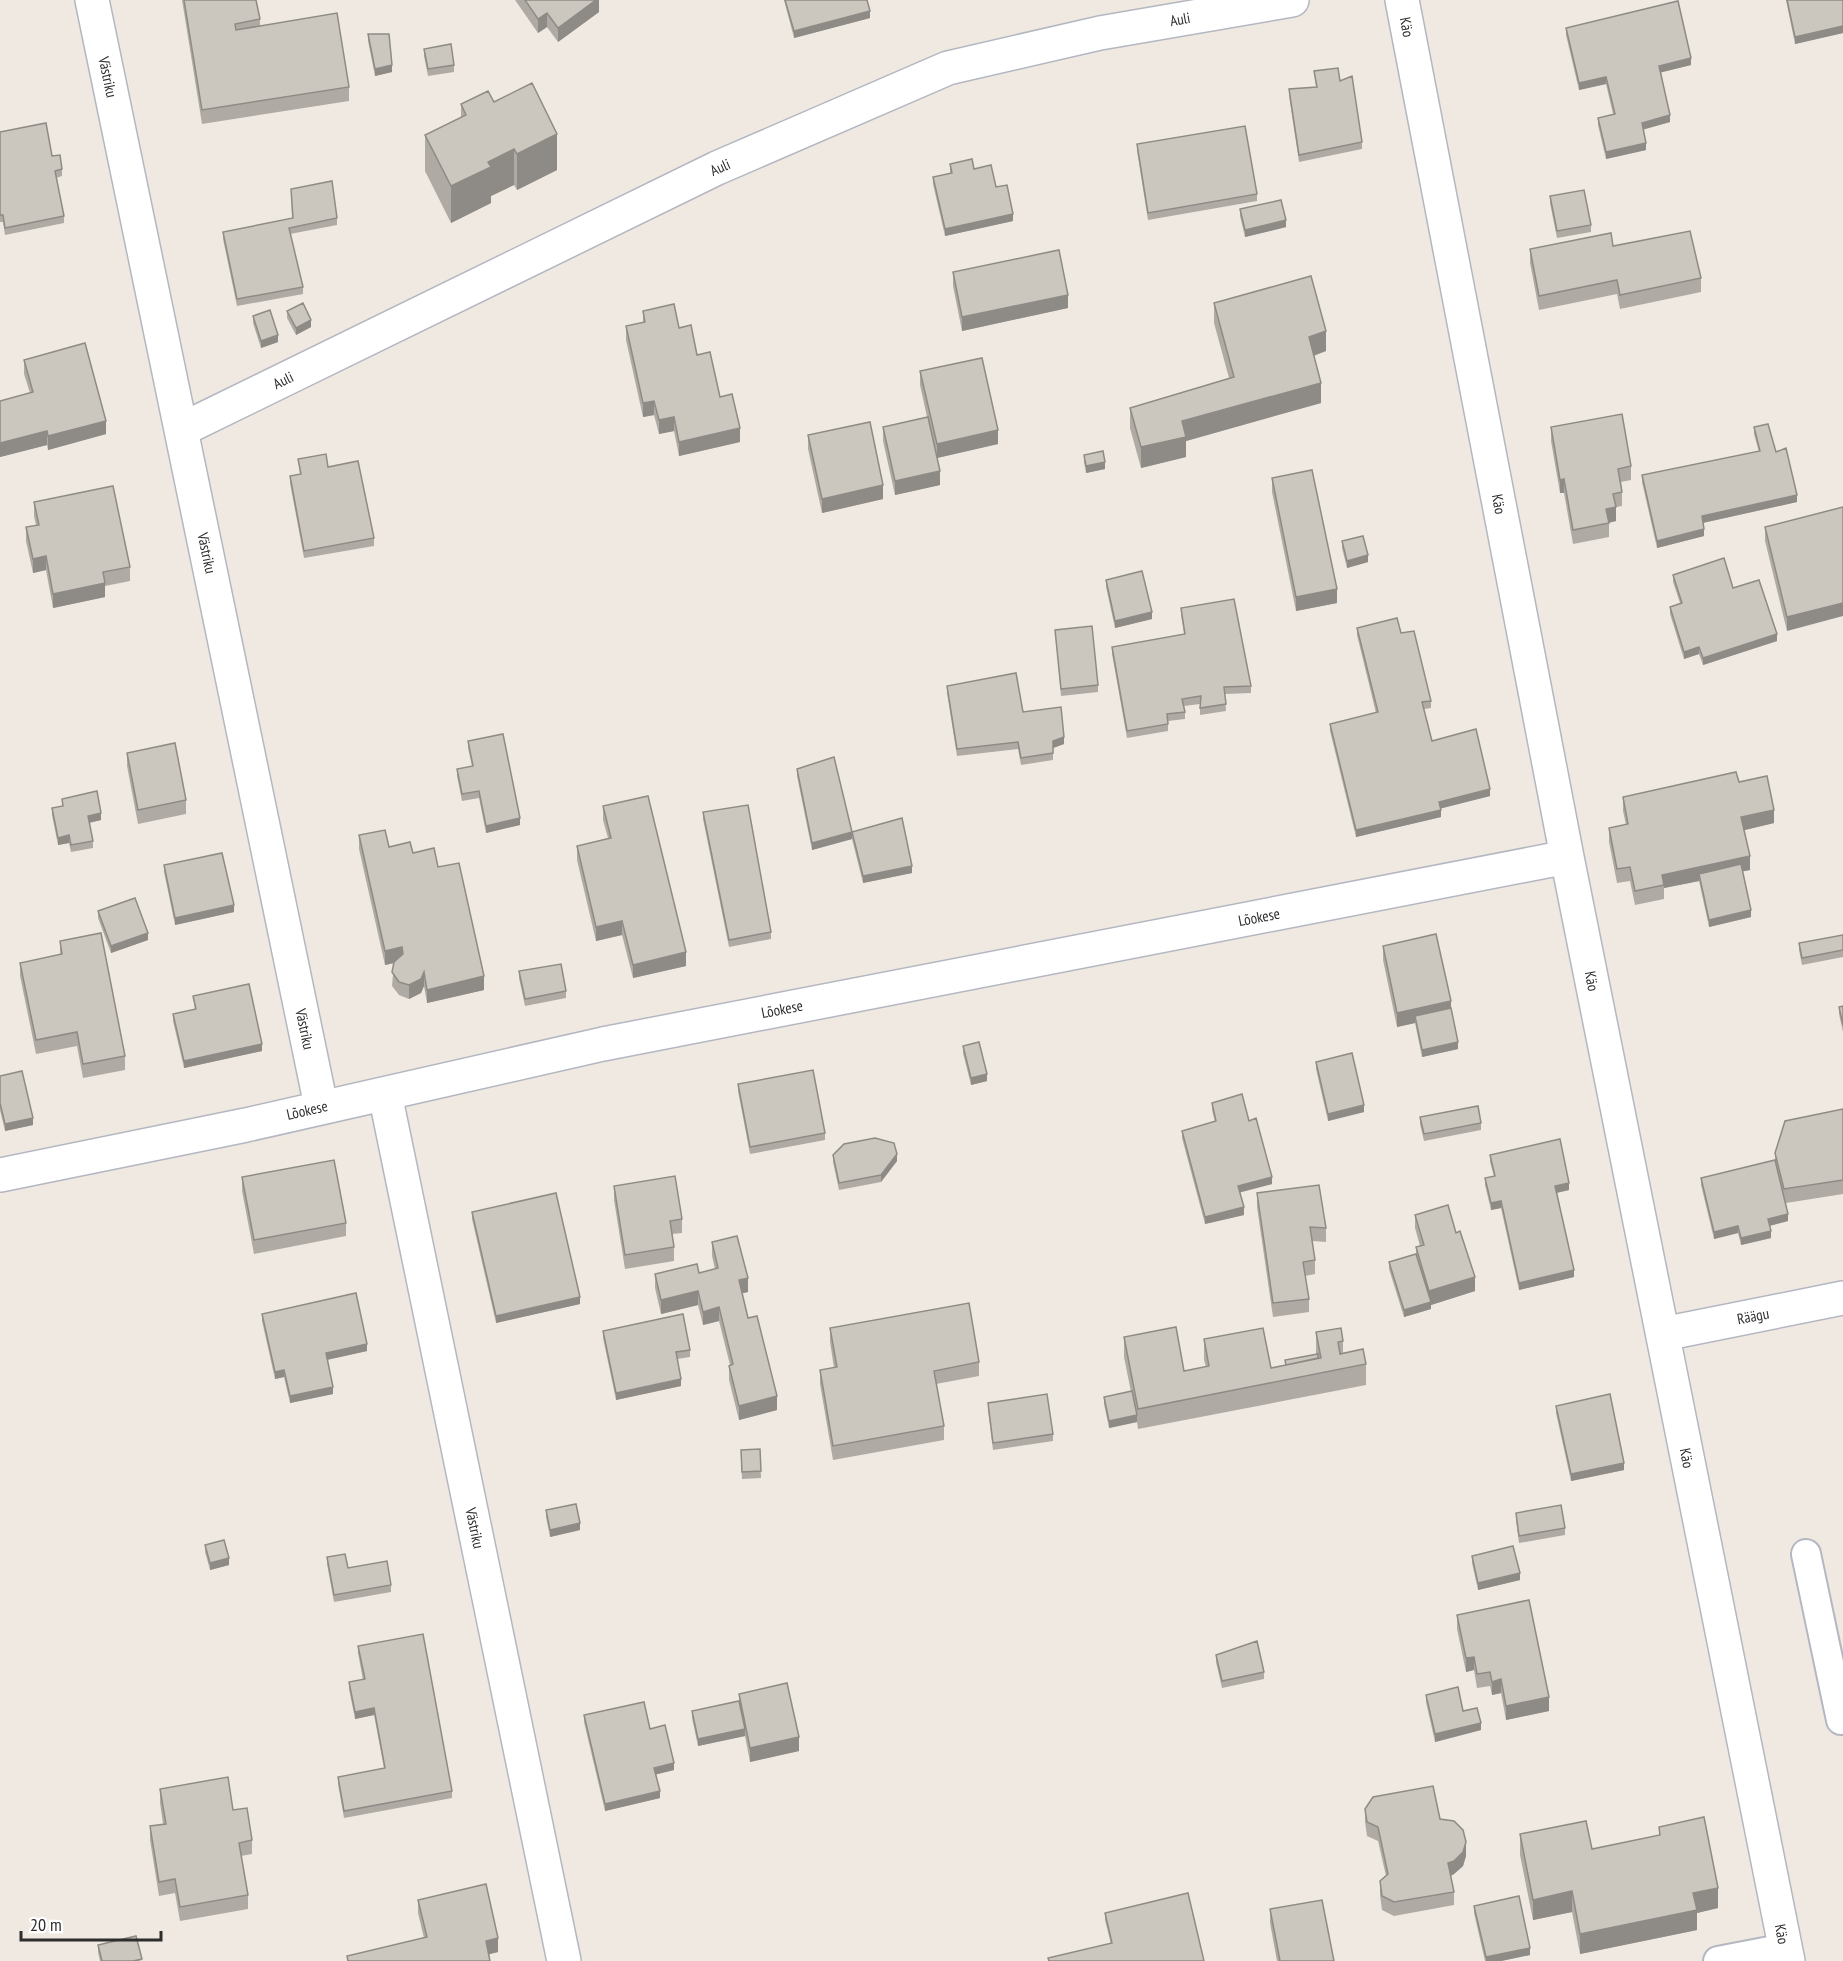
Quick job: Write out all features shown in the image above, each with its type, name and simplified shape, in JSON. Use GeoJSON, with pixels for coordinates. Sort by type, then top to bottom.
{"type":"FeatureCollection","features":[{"type":"Feature","properties":{"kind":"street","name":"Västriku"},"geometry":{"type":"LineString","coordinates":[[92,0],[321,1107]]}},
{"type":"Feature","properties":{"kind":"street","name":"Auli"},"geometry":{"type":"LineString","coordinates":[[181,430],[717,168],[948,68],[1100,33],[1292,0]]}},
{"type":"Feature","properties":{"kind":"street","name":"Käo"},"geometry":{"type":"LineString","coordinates":[[1402,0],[1567,856],[1786,1954]]}},
{"type":"Feature","properties":{"kind":"street","name":"Lõokese"},"geometry":{"type":"LineString","coordinates":[[0,1174],[246,1125],[615,1042],[1567,856]]}},
{"type":"Feature","properties":{"kind":"street","name":"Västriku"},"geometry":{"type":"LineString","coordinates":[[385,1094],[564,1961]]}},
{"type":"Feature","properties":{"kind":"street","name":"Räägu"},"geometry":{"type":"LineString","coordinates":[[1663,1334],[1843,1298]]}},
{"type":"Feature","properties":{"kind":"lane"},"geometry":{"type":"LineString","coordinates":[[1806,1554],[1842,1720]]}},
{"type":"Feature","properties":{"kind":"lane"},"geometry":{"type":"LineString","coordinates":[[1718,1961],[1786,1954]]}},
{"type":"Feature","properties":{"kind":"building"},"geometry":{"type":"Polygon","coordinates":[[[184,0],[256,0],[260,19],[235,24],[236,30],[337,13],[349,87],[202,110],[184,0]]]}},
{"type":"Feature","properties":{"kind":"building"},"geometry":{"type":"Polygon","coordinates":[[[525,0],[596,0],[558,28],[547,13],[538,19],[525,0]]]}},
{"type":"Feature","properties":{"kind":"building"},"geometry":{"type":"Polygon","coordinates":[[[785,0],[867,0],[870,11],[794,31],[785,0]]]}},
{"type":"Feature","properties":{"kind":"building"},"geometry":{"type":"Polygon","coordinates":[[[1787,0],[1843,0],[1843,26],[1795,37],[1787,0]]]}},
{"type":"Feature","properties":{"kind":"building"},"geometry":{"type":"Polygon","coordinates":[[[1678,1],[1691,58],[1659,66],[1670,115],[1642,123],[1646,143],[1606,152],[1598,118],[1615,114],[1606,77],[1579,83],[1566,28],[1678,1]]]}},
{"type":"Feature","properties":{"kind":"building"},"geometry":{"type":"Polygon","coordinates":[[[368,34],[389,34],[392,65],[375,69],[368,34]]]}},
{"type":"Feature","properties":{"kind":"building"},"geometry":{"type":"Polygon","coordinates":[[[451,44],[454,65],[428,69],[424,49],[451,44]]]}},
{"type":"Feature","properties":{"kind":"building"},"geometry":{"type":"Polygon","coordinates":[[[1338,68],[1340,81],[1352,76],[1362,142],[1299,155],[1289,89],[1317,87],[1314,71],[1338,68]]]}},
{"type":"Feature","properties":{"kind":"building"},"geometry":{"type":"Polygon","coordinates":[[[532,83],[557,134],[517,154],[514,149],[488,162],[491,167],[451,186],[425,135],[466,115],[461,104],[488,91],[494,102],[532,83]]]}},
{"type":"Feature","properties":{"kind":"building"},"geometry":{"type":"Polygon","coordinates":[[[46,123],[52,156],[60,155],[62,169],[55,171],[64,216],[5,228],[3,215],[0,215],[0,132],[46,123]]]}},
{"type":"Feature","properties":{"kind":"building"},"geometry":{"type":"Polygon","coordinates":[[[1245,126],[1257,194],[1148,213],[1137,144],[1245,126]]]}},
{"type":"Feature","properties":{"kind":"building"},"geometry":{"type":"Polygon","coordinates":[[[972,159],[974,169],[991,165],[996,187],[1007,185],[1013,214],[945,229],[933,177],[952,173],[950,164],[972,159]]]}},
{"type":"Feature","properties":{"kind":"building"},"geometry":{"type":"Polygon","coordinates":[[[332,181],[337,218],[289,228],[303,287],[237,299],[223,232],[293,218],[291,189],[332,181]]]}},
{"type":"Feature","properties":{"kind":"building"},"geometry":{"type":"Polygon","coordinates":[[[1584,190],[1591,225],[1557,231],[1550,196],[1584,190]]]}},
{"type":"Feature","properties":{"kind":"building"},"geometry":{"type":"Polygon","coordinates":[[[1281,200],[1286,220],[1245,230],[1240,209],[1281,200]]]}},
{"type":"Feature","properties":{"kind":"building"},"geometry":{"type":"Polygon","coordinates":[[[1690,231],[1701,278],[1620,295],[1617,280],[1539,296],[1530,249],[1611,233],[1613,246],[1690,231]]]}},
{"type":"Feature","properties":{"kind":"building"},"geometry":{"type":"Polygon","coordinates":[[[1059,250],[1068,295],[962,317],[953,272],[1059,250]]]}},
{"type":"Feature","properties":{"kind":"building"},"geometry":{"type":"Polygon","coordinates":[[[1311,276],[1326,331],[1309,337],[1321,383],[1182,421],[1186,437],[1141,447],[1130,408],[1234,377],[1214,303],[1311,276]]]}},
{"type":"Feature","properties":{"kind":"building"},"geometry":{"type":"Polygon","coordinates":[[[303,303],[311,320],[296,328],[287,311],[303,303]]]}},
{"type":"Feature","properties":{"kind":"building"},"geometry":{"type":"Polygon","coordinates":[[[674,304],[679,328],[691,325],[697,355],[710,352],[720,397],[732,394],[740,428],[679,442],[674,417],[659,420],[654,401],[643,403],[626,326],[645,322],[643,311],[674,304]]]}},
{"type":"Feature","properties":{"kind":"building"},"geometry":{"type":"Polygon","coordinates":[[[270,310],[278,335],[261,341],[253,316],[270,310]]]}},
{"type":"Feature","properties":{"kind":"building"},"geometry":{"type":"Polygon","coordinates":[[[85,343],[106,421],[48,436],[47,431],[0,443],[0,401],[33,392],[24,360],[85,343]]]}},
{"type":"Feature","properties":{"kind":"building"},"geometry":{"type":"Polygon","coordinates":[[[982,358],[998,430],[937,444],[920,371],[982,358]]]}},
{"type":"Feature","properties":{"kind":"building"},"geometry":{"type":"Polygon","coordinates":[[[1622,414],[1631,466],[1618,469],[1622,492],[1613,494],[1616,507],[1606,509],[1609,523],[1573,530],[1564,479],[1560,480],[1551,427],[1622,414]]]}},
{"type":"Feature","properties":{"kind":"building"},"geometry":{"type":"Polygon","coordinates":[[[928,417],[940,471],[895,481],[883,427],[928,417]]]}},
{"type":"Feature","properties":{"kind":"building"},"geometry":{"type":"Polygon","coordinates":[[[870,422],[883,485],[822,499],[808,435],[870,422]]]}},
{"type":"Feature","properties":{"kind":"building"},"geometry":{"type":"Polygon","coordinates":[[[1768,424],[1776,452],[1786,448],[1797,495],[1702,516],[1704,529],[1657,541],[1642,475],[1760,451],[1754,427],[1768,424]]]}},
{"type":"Feature","properties":{"kind":"building"},"geometry":{"type":"Polygon","coordinates":[[[1103,451],[1105,462],[1086,466],[1084,455],[1103,451]]]}},
{"type":"Feature","properties":{"kind":"building"},"geometry":{"type":"Polygon","coordinates":[[[326,454],[328,467],[358,461],[374,538],[304,551],[290,476],[301,474],[298,459],[326,454]]]}},
{"type":"Feature","properties":{"kind":"building"},"geometry":{"type":"Polygon","coordinates":[[[1312,470],[1337,589],[1296,597],[1272,478],[1312,470]]]}},
{"type":"Feature","properties":{"kind":"building"},"geometry":{"type":"Polygon","coordinates":[[[113,486],[130,567],[103,572],[105,583],[53,594],[46,556],[33,559],[26,527],[39,525],[34,502],[113,486]]]}},
{"type":"Feature","properties":{"kind":"building"},"geometry":{"type":"Polygon","coordinates":[[[1843,507],[1843,603],[1787,617],[1765,527],[1843,507]]]}},
{"type":"Feature","properties":{"kind":"building"},"geometry":{"type":"Polygon","coordinates":[[[1363,536],[1368,555],[1347,561],[1342,541],[1363,536]]]}},
{"type":"Feature","properties":{"kind":"building"},"geometry":{"type":"Polygon","coordinates":[[[1724,558],[1733,588],[1759,580],[1777,634],[1703,658],[1699,647],[1684,652],[1670,607],[1682,603],[1673,575],[1724,558]]]}},
{"type":"Feature","properties":{"kind":"building"},"geometry":{"type":"Polygon","coordinates":[[[1142,571],[1152,612],[1115,621],[1106,580],[1142,571]]]}},
{"type":"Feature","properties":{"kind":"building"},"geometry":{"type":"Polygon","coordinates":[[[1234,599],[1251,686],[1224,687],[1226,704],[1200,708],[1201,696],[1182,699],[1185,712],[1167,714],[1168,724],[1127,731],[1112,647],[1185,634],[1181,608],[1234,599]]]}},
{"type":"Feature","properties":{"kind":"building"},"geometry":{"type":"Polygon","coordinates":[[[1397,618],[1401,633],[1414,631],[1431,701],[1422,702],[1432,741],[1476,729],[1490,789],[1439,802],[1441,810],[1356,830],[1330,724],[1378,712],[1357,628],[1397,618]]]}},
{"type":"Feature","properties":{"kind":"building"},"geometry":{"type":"Polygon","coordinates":[[[1092,626],[1098,685],[1061,689],[1055,630],[1092,626]]]}},
{"type":"Feature","properties":{"kind":"building"},"geometry":{"type":"Polygon","coordinates":[[[1016,673],[1023,712],[1061,707],[1064,737],[1053,741],[1053,753],[1021,758],[1018,742],[957,749],[947,686],[1016,673]]]}},
{"type":"Feature","properties":{"kind":"building"},"geometry":{"type":"Polygon","coordinates":[[[503,734],[520,818],[486,826],[479,791],[462,794],[457,769],[473,766],[468,741],[503,734]]]}},
{"type":"Feature","properties":{"kind":"building"},"geometry":{"type":"Polygon","coordinates":[[[175,743],[186,800],[138,810],[127,753],[175,743]]]}},
{"type":"Feature","properties":{"kind":"building"},"geometry":{"type":"Polygon","coordinates":[[[834,757],[852,832],[812,843],[797,769],[834,757]]]}},
{"type":"Feature","properties":{"kind":"building"},"geometry":{"type":"Polygon","coordinates":[[[1736,772],[1739,782],[1767,776],[1774,810],[1741,817],[1750,856],[1662,875],[1664,885],[1635,891],[1630,867],[1617,869],[1609,828],[1628,824],[1623,797],[1736,772]]]}},
{"type":"Feature","properties":{"kind":"building"},"geometry":{"type":"Polygon","coordinates":[[[97,791],[101,813],[88,816],[93,841],[71,845],[69,835],[58,838],[52,808],[63,806],[62,799],[97,791]]]}},
{"type":"Feature","properties":{"kind":"building"},"geometry":{"type":"Polygon","coordinates":[[[648,796],[686,952],[633,965],[622,921],[596,927],[577,846],[611,838],[603,806],[648,796]]]}},
{"type":"Feature","properties":{"kind":"building"},"geometry":{"type":"Polygon","coordinates":[[[748,805],[771,932],[729,940],[703,812],[748,805]]]}},
{"type":"Feature","properties":{"kind":"building"},"geometry":{"type":"Polygon","coordinates":[[[902,818],[912,866],[863,876],[852,832],[902,818]]]}},
{"type":"Feature","properties":{"kind":"building"},"geometry":{"type":"Polygon","coordinates":[[[385,830],[389,847],[410,842],[413,853],[434,848],[438,867],[459,863],[484,976],[427,990],[424,972],[421,979],[409,985],[399,982],[392,972],[394,962],[403,954],[402,947],[385,951],[359,835],[385,830]]]}},
{"type":"Feature","properties":{"kind":"building"},"geometry":{"type":"Polygon","coordinates":[[[222,853],[234,905],[175,918],[164,865],[222,853]]]}},
{"type":"Feature","properties":{"kind":"building"},"geometry":{"type":"Polygon","coordinates":[[[1741,864],[1751,910],[1709,920],[1699,874],[1741,864]]]}},
{"type":"Feature","properties":{"kind":"building"},"geometry":{"type":"Polygon","coordinates":[[[135,898],[148,933],[111,946],[98,911],[135,898]]]}},
{"type":"Feature","properties":{"kind":"building"},"geometry":{"type":"Polygon","coordinates":[[[101,933],[125,1056],[83,1064],[77,1032],[36,1040],[20,963],[62,954],[60,941],[101,933]]]}},
{"type":"Feature","properties":{"kind":"building"},"geometry":{"type":"Polygon","coordinates":[[[1436,934],[1451,1001],[1397,1013],[1383,946],[1436,934]]]}},
{"type":"Feature","properties":{"kind":"building"},"geometry":{"type":"Polygon","coordinates":[[[1843,935],[1843,950],[1802,958],[1799,943],[1843,935]]]}},
{"type":"Feature","properties":{"kind":"building"},"geometry":{"type":"Polygon","coordinates":[[[561,964],[566,991],[525,999],[519,971],[561,964]]]}},
{"type":"Feature","properties":{"kind":"building"},"geometry":{"type":"Polygon","coordinates":[[[249,984],[262,1044],[184,1061],[173,1014],[196,1009],[193,996],[249,984]]]}},
{"type":"Feature","properties":{"kind":"building"},"geometry":{"type":"Polygon","coordinates":[[[1843,1006],[1843,1025],[1839,1007],[1843,1006]]]}},
{"type":"Feature","properties":{"kind":"building"},"geometry":{"type":"Polygon","coordinates":[[[1451,1008],[1458,1042],[1422,1050],[1415,1016],[1451,1008]]]}},
{"type":"Feature","properties":{"kind":"building"},"geometry":{"type":"Polygon","coordinates":[[[979,1042],[987,1074],[971,1078],[963,1046],[979,1042]]]}},
{"type":"Feature","properties":{"kind":"building"},"geometry":{"type":"Polygon","coordinates":[[[1352,1053],[1364,1105],[1328,1114],[1316,1062],[1352,1053]]]}},
{"type":"Feature","properties":{"kind":"building"},"geometry":{"type":"Polygon","coordinates":[[[813,1070],[825,1133],[750,1147],[738,1084],[813,1070]]]}},
{"type":"Feature","properties":{"kind":"building"},"geometry":{"type":"Polygon","coordinates":[[[22,1071],[33,1118],[5,1124],[0,1103],[0,1076],[22,1071]]]}},
{"type":"Feature","properties":{"kind":"building"},"geometry":{"type":"Polygon","coordinates":[[[1242,1094],[1249,1121],[1256,1118],[1272,1177],[1238,1186],[1244,1207],[1205,1217],[1182,1131],[1216,1121],[1212,1103],[1242,1094]]]}},
{"type":"Feature","properties":{"kind":"building"},"geometry":{"type":"Polygon","coordinates":[[[1478,1106],[1481,1123],[1424,1134],[1420,1117],[1478,1106]]]}},
{"type":"Feature","properties":{"kind":"building"},"geometry":{"type":"Polygon","coordinates":[[[1843,1109],[1843,1180],[1784,1189],[1775,1153],[1785,1121],[1843,1109]]]}},
{"type":"Feature","properties":{"kind":"building"},"geometry":{"type":"Polygon","coordinates":[[[875,1138],[894,1143],[897,1154],[881,1175],[839,1183],[833,1155],[844,1144],[875,1138]]]}},
{"type":"Feature","properties":{"kind":"building"},"geometry":{"type":"Polygon","coordinates":[[[1560,1139],[1569,1183],[1555,1186],[1574,1270],[1519,1283],[1501,1201],[1491,1203],[1485,1178],[1495,1176],[1490,1155],[1560,1139]]]}},
{"type":"Feature","properties":{"kind":"building"},"geometry":{"type":"Polygon","coordinates":[[[334,1160],[346,1223],[254,1240],[242,1177],[334,1160]]]}},
{"type":"Feature","properties":{"kind":"building"},"geometry":{"type":"Polygon","coordinates":[[[1775,1160],[1788,1214],[1768,1219],[1771,1231],[1741,1238],[1738,1226],[1714,1232],[1701,1178],[1775,1160]]]}},
{"type":"Feature","properties":{"kind":"building"},"geometry":{"type":"Polygon","coordinates":[[[675,1176],[682,1219],[670,1221],[674,1247],[625,1255],[614,1186],[675,1176]]]}},
{"type":"Feature","properties":{"kind":"building"},"geometry":{"type":"Polygon","coordinates":[[[1319,1185],[1326,1228],[1310,1227],[1315,1260],[1303,1262],[1309,1299],[1273,1303],[1257,1193],[1319,1185]]]}},
{"type":"Feature","properties":{"kind":"building"},"geometry":{"type":"Polygon","coordinates":[[[556,1193],[580,1297],[496,1316],[472,1212],[556,1193]]]}},
{"type":"Feature","properties":{"kind":"building"},"geometry":{"type":"Polygon","coordinates":[[[1448,1205],[1456,1233],[1460,1231],[1475,1277],[1429,1291],[1416,1247],[1424,1245],[1415,1215],[1448,1205]]]}},
{"type":"Feature","properties":{"kind":"building"},"geometry":{"type":"Polygon","coordinates":[[[737,1236],[748,1278],[739,1280],[748,1318],[757,1316],[777,1396],[739,1406],[729,1366],[733,1364],[719,1307],[703,1312],[698,1291],[661,1300],[655,1274],[697,1264],[699,1273],[718,1268],[712,1242],[737,1236]]]}},
{"type":"Feature","properties":{"kind":"building"},"geometry":{"type":"Polygon","coordinates":[[[1416,1254],[1431,1302],[1404,1310],[1389,1262],[1416,1254]]]}},
{"type":"Feature","properties":{"kind":"building"},"geometry":{"type":"Polygon","coordinates":[[[356,1293],[367,1344],[326,1353],[333,1387],[290,1396],[284,1370],[275,1372],[262,1314],[356,1293]]]}},
{"type":"Feature","properties":{"kind":"building"},"geometry":{"type":"Polygon","coordinates":[[[969,1303],[979,1362],[934,1371],[944,1426],[833,1446],[820,1370],[837,1367],[830,1328],[969,1303]]]}},
{"type":"Feature","properties":{"kind":"building"},"geometry":{"type":"Polygon","coordinates":[[[683,1314],[690,1350],[676,1352],[681,1379],[616,1393],[603,1331],[683,1314]]]}},
{"type":"Feature","properties":{"kind":"building"},"geometry":{"type":"Polygon","coordinates":[[[1176,1327],[1184,1371],[1209,1366],[1204,1339],[1263,1328],[1271,1368],[1321,1358],[1316,1332],[1341,1328],[1343,1341],[1338,1342],[1340,1354],[1363,1349],[1366,1364],[1138,1409],[1124,1337],[1176,1327]]]}},
{"type":"Feature","properties":{"kind":"building"},"geometry":{"type":"Polygon","coordinates":[[[1318,1354],[1318,1358],[1286,1365],[1285,1360],[1318,1354]]]}},
{"type":"Feature","properties":{"kind":"building"},"geometry":{"type":"Polygon","coordinates":[[[1132,1391],[1137,1415],[1109,1421],[1104,1397],[1132,1391]]]}},
{"type":"Feature","properties":{"kind":"building"},"geometry":{"type":"Polygon","coordinates":[[[1047,1394],[1053,1434],[993,1443],[988,1403],[1047,1394]]]}},
{"type":"Feature","properties":{"kind":"building"},"geometry":{"type":"Polygon","coordinates":[[[1610,1394],[1624,1463],[1571,1474],[1556,1406],[1610,1394]]]}},
{"type":"Feature","properties":{"kind":"building"},"geometry":{"type":"Polygon","coordinates":[[[760,1449],[761,1471],[742,1472],[741,1450],[760,1449]]]}},
{"type":"Feature","properties":{"kind":"building"},"geometry":{"type":"Polygon","coordinates":[[[576,1504],[580,1523],[550,1530],[546,1510],[576,1504]]]}},
{"type":"Feature","properties":{"kind":"building"},"geometry":{"type":"Polygon","coordinates":[[[1561,1505],[1565,1528],[1519,1536],[1516,1513],[1561,1505]]]}},
{"type":"Feature","properties":{"kind":"building"},"geometry":{"type":"Polygon","coordinates":[[[224,1540],[229,1558],[210,1563],[205,1545],[224,1540]]]}},
{"type":"Feature","properties":{"kind":"building"},"geometry":{"type":"Polygon","coordinates":[[[1513,1546],[1520,1573],[1478,1583],[1472,1556],[1513,1546]]]}},
{"type":"Feature","properties":{"kind":"building"},"geometry":{"type":"Polygon","coordinates":[[[345,1554],[348,1568],[387,1561],[391,1585],[334,1595],[327,1557],[345,1554]]]}},
{"type":"Feature","properties":{"kind":"building"},"geometry":{"type":"Polygon","coordinates":[[[1529,1600],[1549,1697],[1506,1706],[1501,1679],[1492,1682],[1490,1672],[1477,1674],[1474,1657],[1466,1658],[1457,1615],[1529,1600]]]}},
{"type":"Feature","properties":{"kind":"building"},"geometry":{"type":"Polygon","coordinates":[[[423,1634],[452,1791],[344,1811],[338,1777],[385,1768],[374,1708],[355,1712],[349,1682],[365,1679],[358,1646],[423,1634]]]}},
{"type":"Feature","properties":{"kind":"building"},"geometry":{"type":"Polygon","coordinates":[[[1257,1641],[1264,1672],[1222,1681],[1216,1655],[1257,1641]]]}},
{"type":"Feature","properties":{"kind":"building"},"geometry":{"type":"Polygon","coordinates":[[[787,1683],[799,1737],[750,1748],[739,1694],[787,1683]]]}},
{"type":"Feature","properties":{"kind":"building"},"geometry":{"type":"Polygon","coordinates":[[[1458,1687],[1463,1711],[1477,1708],[1481,1723],[1435,1734],[1426,1695],[1458,1687]]]}},
{"type":"Feature","properties":{"kind":"building"},"geometry":{"type":"Polygon","coordinates":[[[739,1701],[745,1729],[698,1739],[692,1711],[739,1701]]]}},
{"type":"Feature","properties":{"kind":"building"},"geometry":{"type":"Polygon","coordinates":[[[644,1702],[650,1729],[665,1725],[674,1763],[654,1768],[660,1791],[605,1804],[584,1715],[644,1702]]]}},
{"type":"Feature","properties":{"kind":"building"},"geometry":{"type":"Polygon","coordinates":[[[228,1777],[233,1810],[247,1808],[252,1840],[239,1843],[248,1895],[180,1907],[175,1879],[159,1882],[150,1826],[166,1824],[160,1789],[228,1777]]]}},
{"type":"Feature","properties":{"kind":"building"},"geometry":{"type":"Polygon","coordinates":[[[1433,1786],[1440,1819],[1454,1821],[1463,1830],[1466,1842],[1463,1852],[1454,1861],[1448,1863],[1454,1892],[1394,1902],[1382,1896],[1380,1881],[1388,1874],[1378,1827],[1367,1822],[1365,1809],[1373,1797],[1433,1786]]]}},
{"type":"Feature","properties":{"kind":"building"},"geometry":{"type":"Polygon","coordinates":[[[1704,1817],[1718,1888],[1693,1893],[1697,1910],[1580,1934],[1572,1891],[1533,1900],[1520,1834],[1586,1821],[1592,1849],[1660,1835],[1659,1827],[1704,1817]]]}},
{"type":"Feature","properties":{"kind":"building"},"geometry":{"type":"Polygon","coordinates":[[[486,1884],[498,1938],[486,1941],[490,1961],[348,1961],[347,1956],[427,1937],[418,1900],[486,1884]]]}},
{"type":"Feature","properties":{"kind":"building"},"geometry":{"type":"Polygon","coordinates":[[[1188,1893],[1204,1961],[1049,1961],[1048,1958],[1112,1943],[1105,1913],[1188,1893]]]}},
{"type":"Feature","properties":{"kind":"building"},"geometry":{"type":"Polygon","coordinates":[[[1519,1896],[1530,1948],[1486,1957],[1474,1906],[1519,1896]]]}},
{"type":"Feature","properties":{"kind":"building"},"geometry":{"type":"Polygon","coordinates":[[[1322,1900],[1334,1961],[1280,1961],[1270,1909],[1322,1900]]]}},
{"type":"Feature","properties":{"kind":"building"},"geometry":{"type":"Polygon","coordinates":[[[136,1936],[142,1959],[102,1961],[98,1945],[136,1936]]]}}]}
